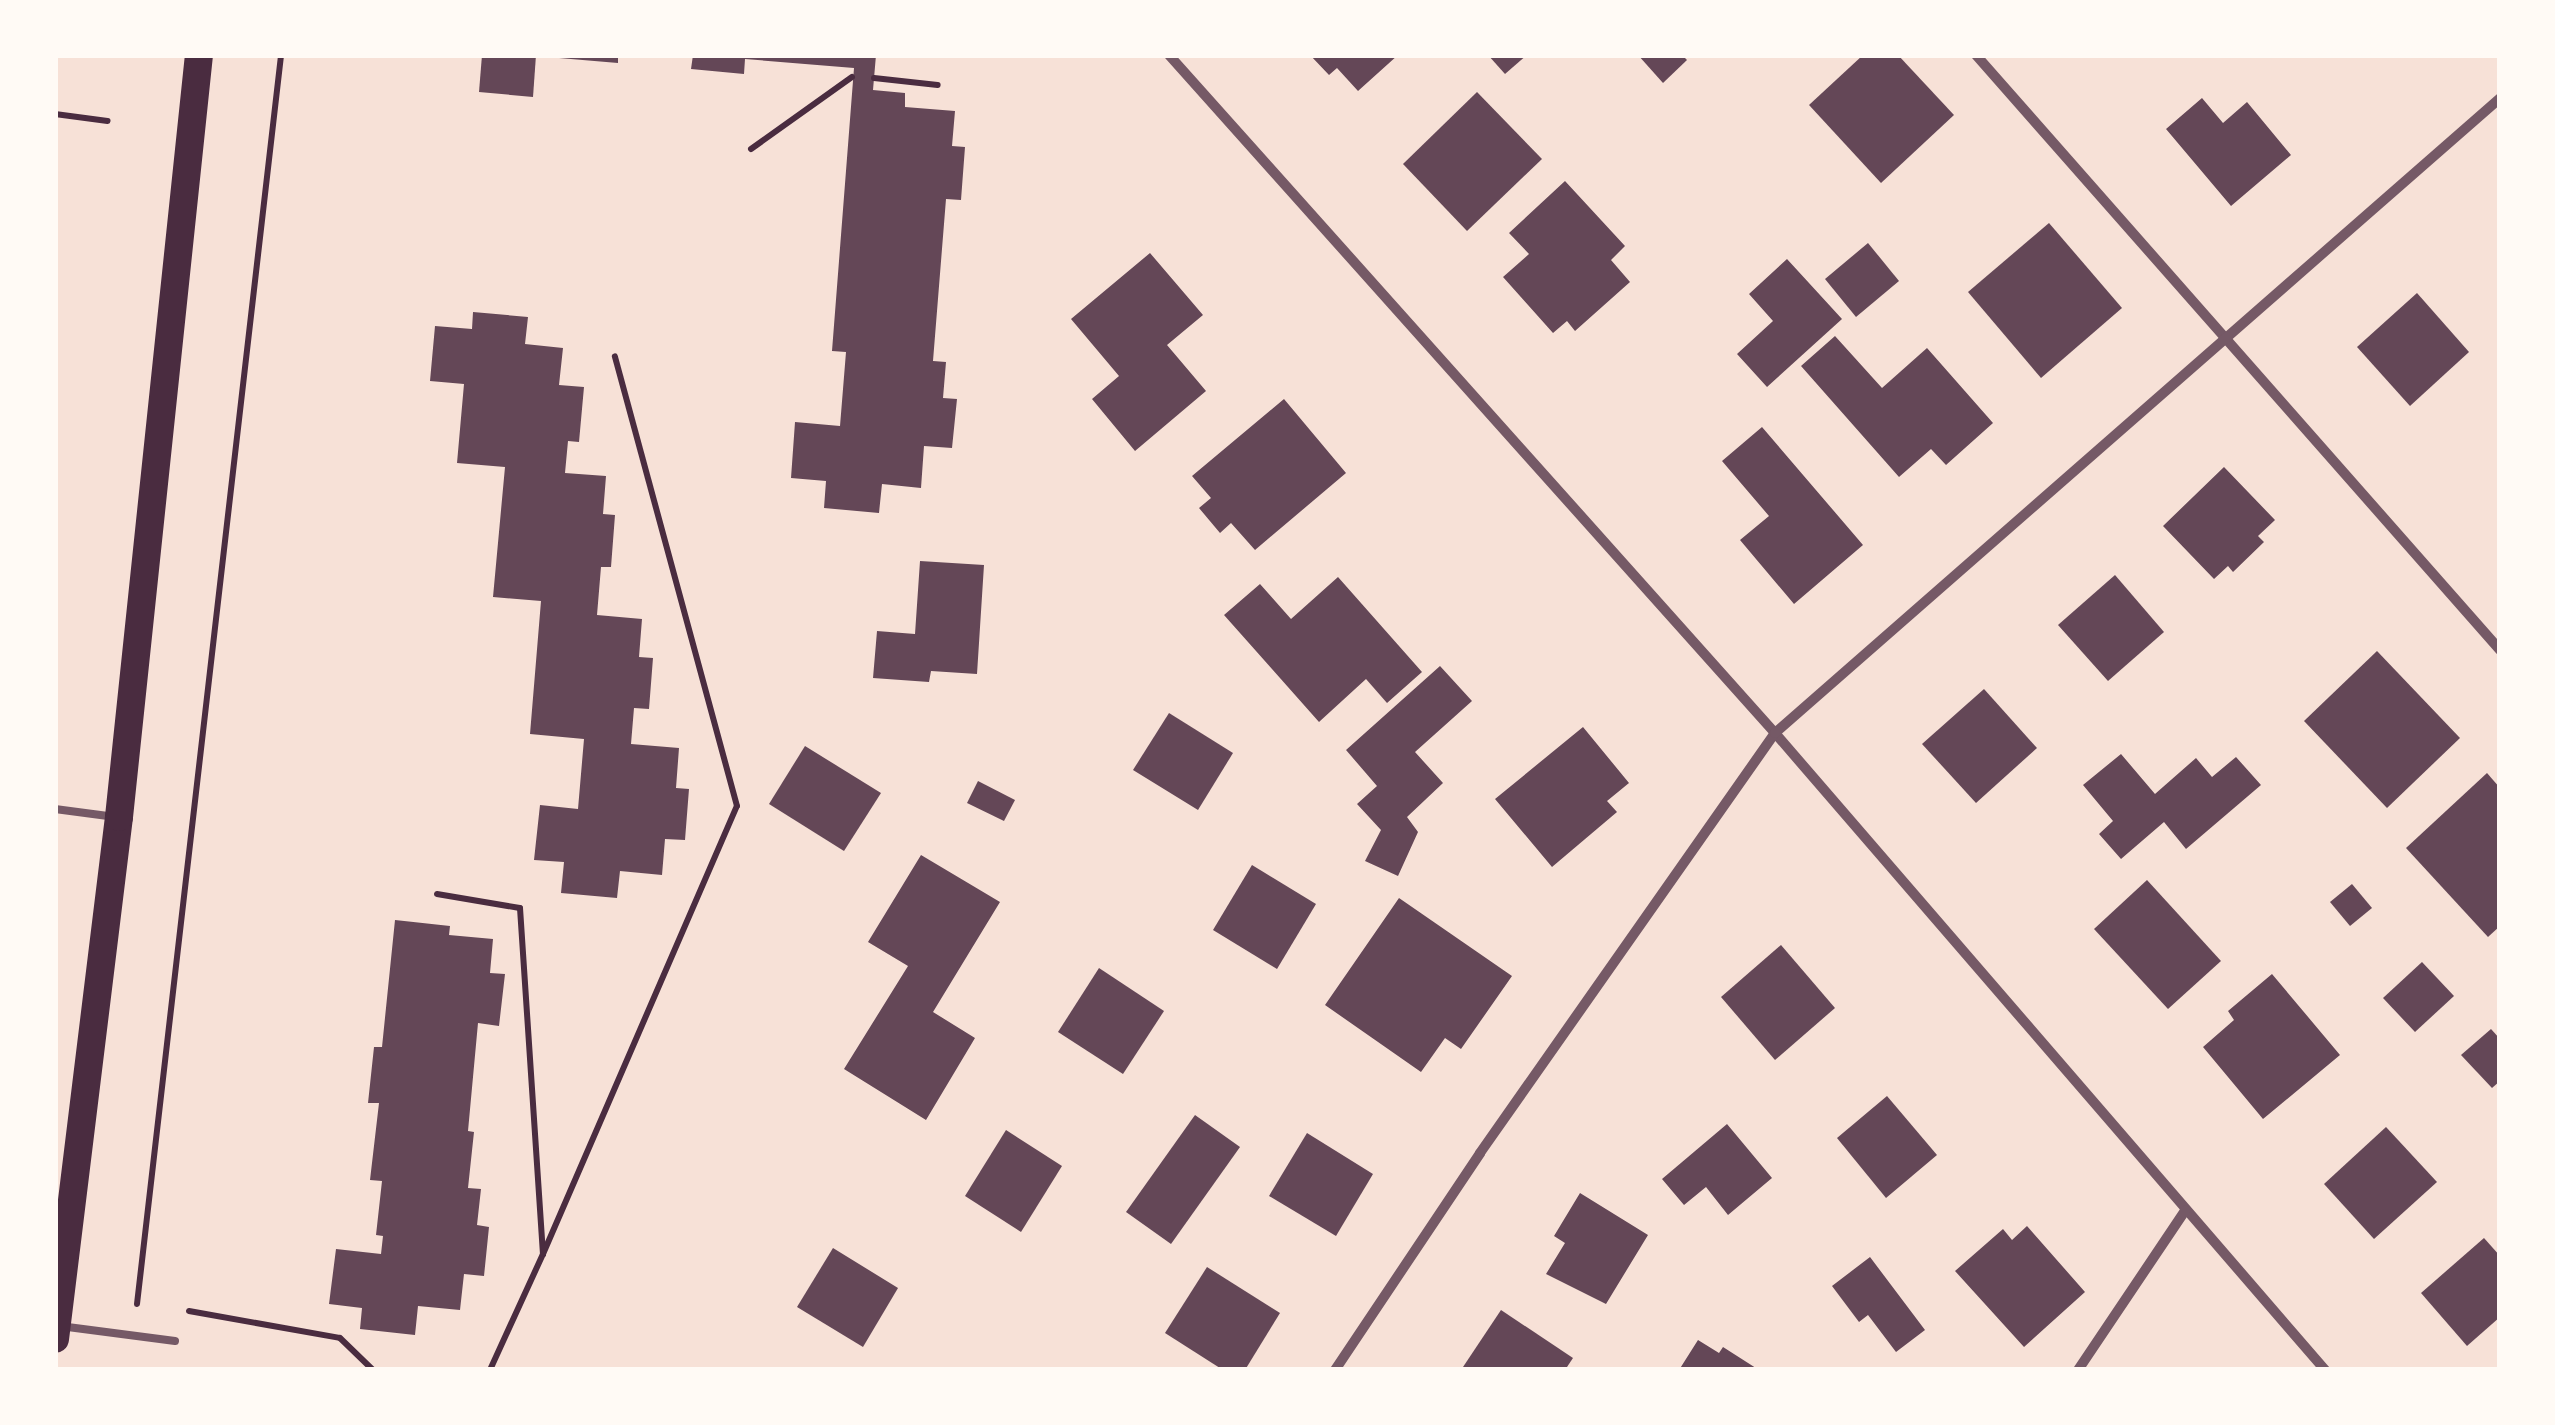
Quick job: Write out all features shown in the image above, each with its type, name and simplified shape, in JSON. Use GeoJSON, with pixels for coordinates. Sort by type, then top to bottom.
{"type":"FeatureCollection","features":[{"type":"Feature","properties":{"kind":"highway"},"geometry":{"type":"LineString","coordinates":[[56,1332],[118,818],[199,55]]}},
{"type":"Feature","properties":{"kind":"street"},"geometry":{"type":"LineString","coordinates":[[1169,55],[1775,733],[2325,1370]]}},
{"type":"Feature","properties":{"kind":"street"},"geometry":{"type":"LineString","coordinates":[[1976,55],[2500,650]]}},
{"type":"Feature","properties":{"kind":"street"},"geometry":{"type":"LineString","coordinates":[[1335,1370],[1480,1153],[1775,733],[2226,342],[2500,98]]}},
{"type":"Feature","properties":{"kind":"street"},"geometry":{"type":"LineString","coordinates":[[2078,1370],[2185,1212]]}},
{"type":"Feature","properties":{"kind":"lane"},"geometry":{"type":"LineString","coordinates":[[55,809],[118,818]]}},
{"type":"Feature","properties":{"kind":"lane"},"geometry":{"type":"LineString","coordinates":[[56,1332],[175,1340]]}},
{"type":"Feature","properties":{"kind":"path"},"geometry":{"type":"LineString","coordinates":[[133,1336],[281,55]]}},
{"type":"Feature","properties":{"kind":"path"},"geometry":{"type":"LineString","coordinates":[[751,149],[852,77]]}},
{"type":"Feature","properties":{"kind":"path"},"geometry":{"type":"LineString","coordinates":[[874,78],[938,84]]}},
{"type":"Feature","properties":{"kind":"path"},"geometry":{"type":"LineString","coordinates":[[55,114],[108,121]]}},
{"type":"Feature","properties":{"kind":"path"},"geometry":{"type":"LineString","coordinates":[[490,1370],[737,806],[615,356]]}},
{"type":"Feature","properties":{"kind":"path"},"geometry":{"type":"LineString","coordinates":[[438,894],[520,908],[544,1254]]}},
{"type":"Feature","properties":{"kind":"path"},"geometry":{"type":"LineString","coordinates":[[178,1309],[340,1338],[373,1370]]}},
{"type":"Feature","properties":{"kind":"building"},"geometry":{"type":"Polygon","coordinates":[[[482,55],[536,55],[533,97],[479,92],[482,55]]]}},
{"type":"Feature","properties":{"kind":"building"},"geometry":{"type":"Polygon","coordinates":[[[618,55],[618,63],[559,58],[618,55]]]}},
{"type":"Feature","properties":{"kind":"building"},"geometry":{"type":"Polygon","coordinates":[[[693,55],[876,55],[873,90],[905,93],[905,107],[955,111],[952,146],[965,147],[961,200],[946,199],[933,361],[946,362],[943,398],[957,399],[952,448],[924,446],[921,488],[882,484],[879,513],[824,508],[826,481],[791,478],[795,422],[840,426],[846,352],[832,351],[854,68],[745,59],[744,74],[691,69],[693,55]]]}},
{"type":"Feature","properties":{"kind":"building"},"geometry":{"type":"Polygon","coordinates":[[[1310,55],[1398,55],[1358,91],[1337,68],[1329,75],[1310,55]]]}},
{"type":"Feature","properties":{"kind":"building"},"geometry":{"type":"Polygon","coordinates":[[[1488,55],[1527,55],[1505,74],[1488,55]]]}},
{"type":"Feature","properties":{"kind":"building"},"geometry":{"type":"Polygon","coordinates":[[[1638,55],[1682,55],[1687,60],[1663,83],[1638,55]]]}},
{"type":"Feature","properties":{"kind":"building"},"geometry":{"type":"Polygon","coordinates":[[[1863,55],[1898,55],[1954,115],[1881,183],[1809,105],[1863,55]]]}},
{"type":"Feature","properties":{"kind":"building"},"geometry":{"type":"Polygon","coordinates":[[[1477,92],[1542,159],[1467,231],[1403,164],[1477,92]]]}},
{"type":"Feature","properties":{"kind":"building"},"geometry":{"type":"Polygon","coordinates":[[[2202,98],[2223,123],[2247,102],[2291,155],[2231,206],[2166,129],[2202,98]]]}},
{"type":"Feature","properties":{"kind":"building"},"geometry":{"type":"Polygon","coordinates":[[[1565,181],[1625,246],[1611,260],[1630,282],[1575,331],[1567,321],[1553,333],[1503,277],[1529,254],[1509,233],[1565,181]]]}},
{"type":"Feature","properties":{"kind":"building"},"geometry":{"type":"Polygon","coordinates":[[[2049,223],[2122,308],[2041,378],[1968,292],[2049,223]]]}},
{"type":"Feature","properties":{"kind":"building"},"geometry":{"type":"Polygon","coordinates":[[[1868,243],[1899,281],[1856,317],[1825,279],[1868,243]]]}},
{"type":"Feature","properties":{"kind":"building"},"geometry":{"type":"Polygon","coordinates":[[[1150,253],[1203,315],[1167,345],[1206,391],[1135,451],[1092,399],[1119,376],[1071,319],[1150,253]]]}},
{"type":"Feature","properties":{"kind":"building"},"geometry":{"type":"Polygon","coordinates":[[[1787,259],[1842,319],[1767,387],[1737,354],[1773,321],[1749,294],[1787,259]]]}},
{"type":"Feature","properties":{"kind":"building"},"geometry":{"type":"Polygon","coordinates":[[[2417,293],[2469,352],[2410,406],[2357,347],[2417,293]]]}},
{"type":"Feature","properties":{"kind":"building"},"geometry":{"type":"Polygon","coordinates":[[[473,312],[528,317],[525,344],[563,348],[559,385],[584,387],[579,442],[568,441],[565,473],[606,476],[603,514],[615,515],[611,567],[601,567],[597,615],[642,619],[639,657],[653,658],[649,709],[634,708],[631,744],[679,748],[676,788],[689,789],[685,840],[665,839],[662,875],[620,871],[617,898],[561,893],[564,862],[534,860],[540,805],[578,809],[584,739],[530,734],[541,601],[493,597],[505,467],[457,463],[464,384],[430,381],[435,326],[472,329],[473,312]]]}},
{"type":"Feature","properties":{"kind":"building"},"geometry":{"type":"Polygon","coordinates":[[[1835,336],[1882,388],[1927,348],[1993,423],[1946,465],[1931,449],[1899,477],[1801,366],[1835,336]]]}},
{"type":"Feature","properties":{"kind":"building"},"geometry":{"type":"Polygon","coordinates":[[[1284,399],[1346,473],[1255,550],[1231,523],[1220,533],[1199,508],[1211,498],[1192,476],[1284,399]]]}},
{"type":"Feature","properties":{"kind":"building"},"geometry":{"type":"Polygon","coordinates":[[[1762,427],[1863,545],[1794,604],[1740,540],[1769,516],[1722,461],[1762,427]]]}},
{"type":"Feature","properties":{"kind":"building"},"geometry":{"type":"Polygon","coordinates":[[[2224,467],[2275,520],[2258,536],[2264,542],[2233,572],[2228,566],[2214,579],[2163,526],[2224,467]]]}},
{"type":"Feature","properties":{"kind":"building"},"geometry":{"type":"Polygon","coordinates":[[[920,561],[984,565],[977,674],[931,671],[929,682],[873,678],[877,631],[915,634],[920,561]]]}},
{"type":"Feature","properties":{"kind":"building"},"geometry":{"type":"Polygon","coordinates":[[[2115,575],[2164,632],[2108,681],[2058,625],[2115,575]]]}},
{"type":"Feature","properties":{"kind":"building"},"geometry":{"type":"Polygon","coordinates":[[[1338,577],[1422,672],[1387,703],[1366,679],[1319,722],[1224,615],[1260,584],[1291,619],[1338,577]]]}},
{"type":"Feature","properties":{"kind":"building"},"geometry":{"type":"Polygon","coordinates":[[[2377,651],[2460,738],[2387,808],[2304,721],[2377,651]]]}},
{"type":"Feature","properties":{"kind":"building"},"geometry":{"type":"Polygon","coordinates":[[[1440,666],[1472,701],[1415,752],[1443,783],[1407,817],[1418,832],[1398,876],[1365,861],[1381,830],[1357,804],[1377,786],[1346,750],[1440,666]]]}},
{"type":"Feature","properties":{"kind":"building"},"geometry":{"type":"Polygon","coordinates":[[[1984,689],[2037,748],[1976,803],[1922,744],[1984,689]]]}},
{"type":"Feature","properties":{"kind":"building"},"geometry":{"type":"Polygon","coordinates":[[[1169,713],[1233,753],[1198,810],[1133,770],[1169,713]]]}},
{"type":"Feature","properties":{"kind":"building"},"geometry":{"type":"Polygon","coordinates":[[[1583,727],[1629,783],[1607,801],[1617,812],[1552,867],[1495,799],[1583,727]]]}},
{"type":"Feature","properties":{"kind":"building"},"geometry":{"type":"Polygon","coordinates":[[[805,746],[881,793],[844,851],[769,804],[805,746]]]}},
{"type":"Feature","properties":{"kind":"building"},"geometry":{"type":"Polygon","coordinates":[[[2121,754],[2155,794],[2196,758],[2212,777],[2236,757],[2261,785],[2186,849],[2164,822],[2121,859],[2099,834],[2113,821],[2083,785],[2121,754]]]}},
{"type":"Feature","properties":{"kind":"building"},"geometry":{"type":"Polygon","coordinates":[[[2487,773],[2500,788],[2500,926],[2488,937],[2406,848],[2487,773]]]}},
{"type":"Feature","properties":{"kind":"building"},"geometry":{"type":"Polygon","coordinates":[[[978,781],[1015,800],[1004,821],[967,803],[978,781]]]}},
{"type":"Feature","properties":{"kind":"building"},"geometry":{"type":"Polygon","coordinates":[[[921,855],[1000,902],[933,1012],[975,1038],[926,1120],[844,1069],[908,966],[868,942],[921,855]]]}},
{"type":"Feature","properties":{"kind":"building"},"geometry":{"type":"Polygon","coordinates":[[[1252,865],[1316,904],[1277,969],[1213,930],[1252,865]]]}},
{"type":"Feature","properties":{"kind":"building"},"geometry":{"type":"Polygon","coordinates":[[[2147,880],[2221,961],[2168,1009],[2094,929],[2147,880]]]}},
{"type":"Feature","properties":{"kind":"building"},"geometry":{"type":"Polygon","coordinates":[[[2352,884],[2372,908],[2350,926],[2330,902],[2352,884]]]}},
{"type":"Feature","properties":{"kind":"building"},"geometry":{"type":"Polygon","coordinates":[[[1399,898],[1512,976],[1461,1049],[1445,1038],[1421,1072],[1325,1005],[1399,898]]]}},
{"type":"Feature","properties":{"kind":"building"},"geometry":{"type":"Polygon","coordinates":[[[395,920],[450,926],[449,935],[493,939],[490,973],[505,974],[499,1026],[478,1023],[468,1131],[474,1132],[468,1188],[481,1189],[477,1225],[489,1227],[484,1276],[464,1274],[460,1310],[418,1306],[415,1335],[360,1329],[362,1308],[329,1304],[336,1249],[381,1254],[383,1236],[376,1235],[382,1181],[370,1180],[379,1103],[368,1103],[374,1047],[382,1047],[395,920]]]}},
{"type":"Feature","properties":{"kind":"building"},"geometry":{"type":"Polygon","coordinates":[[[1781,945],[1835,1008],[1775,1060],[1721,997],[1781,945]]]}},
{"type":"Feature","properties":{"kind":"building"},"geometry":{"type":"Polygon","coordinates":[[[2422,962],[2454,996],[2415,1032],[2383,998],[2422,962]]]}},
{"type":"Feature","properties":{"kind":"building"},"geometry":{"type":"Polygon","coordinates":[[[1099,968],[1164,1011],[1123,1074],[1058,1032],[1099,968]]]}},
{"type":"Feature","properties":{"kind":"building"},"geometry":{"type":"Polygon","coordinates":[[[2272,974],[2340,1055],[2263,1119],[2203,1047],[2234,1020],[2228,1011],[2272,974]]]}},
{"type":"Feature","properties":{"kind":"building"},"geometry":{"type":"Polygon","coordinates":[[[2491,1029],[2500,1039],[2500,1081],[2492,1088],[2461,1055],[2491,1029]]]}},
{"type":"Feature","properties":{"kind":"building"},"geometry":{"type":"Polygon","coordinates":[[[1887,1096],[1937,1155],[1886,1198],[1837,1138],[1887,1096]]]}},
{"type":"Feature","properties":{"kind":"building"},"geometry":{"type":"Polygon","coordinates":[[[1195,1115],[1240,1147],[1171,1244],[1126,1212],[1195,1115]]]}},
{"type":"Feature","properties":{"kind":"building"},"geometry":{"type":"Polygon","coordinates":[[[1727,1124],[1772,1178],[1728,1215],[1706,1187],[1684,1205],[1662,1179],[1727,1124]]]}},
{"type":"Feature","properties":{"kind":"building"},"geometry":{"type":"Polygon","coordinates":[[[2386,1127],[2437,1182],[2374,1239],[2324,1184],[2386,1127]]]}},
{"type":"Feature","properties":{"kind":"building"},"geometry":{"type":"Polygon","coordinates":[[[1006,1130],[1062,1166],[1021,1232],[965,1196],[1006,1130]]]}},
{"type":"Feature","properties":{"kind":"building"},"geometry":{"type":"Polygon","coordinates":[[[1307,1133],[1373,1174],[1336,1236],[1269,1196],[1307,1133]]]}},
{"type":"Feature","properties":{"kind":"building"},"geometry":{"type":"Polygon","coordinates":[[[1580,1193],[1648,1235],[1606,1304],[1546,1274],[1565,1243],[1554,1236],[1580,1193]]]}},
{"type":"Feature","properties":{"kind":"building"},"geometry":{"type":"Polygon","coordinates":[[[2027,1226],[2085,1292],[2024,1347],[1955,1271],[2003,1229],[2012,1240],[2027,1226]]]}},
{"type":"Feature","properties":{"kind":"building"},"geometry":{"type":"Polygon","coordinates":[[[2484,1238],[2500,1256],[2500,1317],[2467,1346],[2421,1293],[2484,1238]]]}},
{"type":"Feature","properties":{"kind":"building"},"geometry":{"type":"Polygon","coordinates":[[[833,1248],[898,1288],[863,1347],[797,1307],[833,1248]]]}},
{"type":"Feature","properties":{"kind":"building"},"geometry":{"type":"Polygon","coordinates":[[[1870,1257],[1925,1330],[1896,1352],[1868,1315],[1859,1322],[1832,1286],[1870,1257]]]}},
{"type":"Feature","properties":{"kind":"building"},"geometry":{"type":"Polygon","coordinates":[[[1207,1267],[1280,1313],[1245,1370],[1223,1370],[1165,1333],[1207,1267]]]}},
{"type":"Feature","properties":{"kind":"building"},"geometry":{"type":"Polygon","coordinates":[[[1501,1310],[1573,1358],[1565,1370],[1461,1370],[1501,1310]]]}},
{"type":"Feature","properties":{"kind":"building"},"geometry":{"type":"Polygon","coordinates":[[[1698,1340],[1719,1353],[1723,1347],[1759,1370],[1679,1370],[1698,1340]]]}}]}
